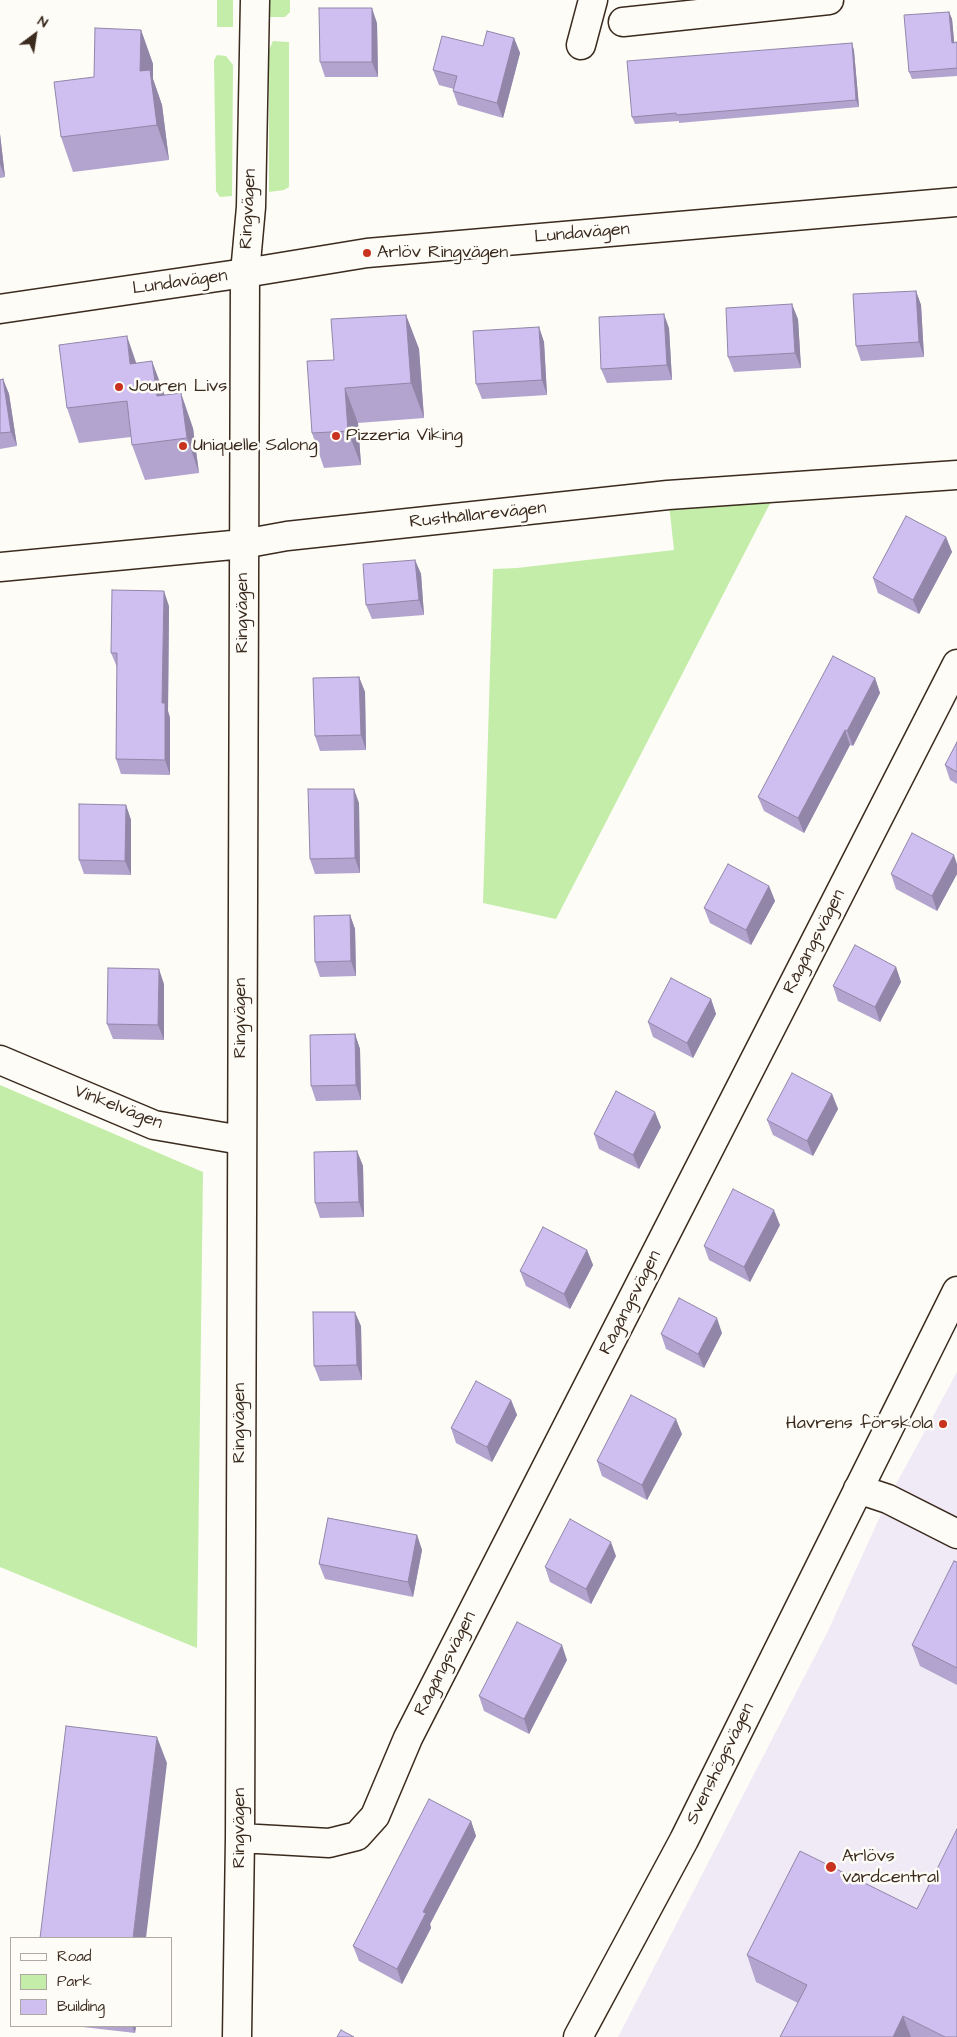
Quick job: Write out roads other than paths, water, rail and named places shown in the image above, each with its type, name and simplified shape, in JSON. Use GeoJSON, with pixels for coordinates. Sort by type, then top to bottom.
{"type":"FeatureCollection","features":[{"type":"Feature","properties":{"kind":"street","name":"Ringvägen"},"geometry":{"type":"LineString","coordinates":[[237,2037],[240,1838],[245,273],[251,207],[255,0]]}},
{"type":"Feature","properties":{"kind":"street"},"geometry":{"type":"LineString","coordinates":[[581,45],[594,0]]}},
{"type":"Feature","properties":{"kind":"street"},"geometry":{"type":"LineString","coordinates":[[623,22],[829,0]]}},
{"type":"Feature","properties":{"kind":"street","name":"Lundavägen"},"geometry":{"type":"LineString","coordinates":[[0,309],[367,253],[957,202]]}},
{"type":"Feature","properties":{"kind":"street","name":"Rusthållarevägen"},"geometry":{"type":"LineString","coordinates":[[0,567],[243,544],[287,536],[668,495],[957,475]]}},
{"type":"Feature","properties":{"kind":"street","name":"Rågångsvägen"},"geometry":{"type":"LineString","coordinates":[[240,1838],[329,1843],[357,1836],[375,1816],[408,1738],[957,664]]}},
{"type":"Feature","properties":{"kind":"street","name":"Vinkelvägen"},"geometry":{"type":"LineString","coordinates":[[0,1060],[154,1125],[241,1140]]}},
{"type":"Feature","properties":{"kind":"street","name":"Svenshögsvägen"},"geometry":{"type":"LineString","coordinates":[[578,2037],[684,1840],[957,1291]]}},
{"type":"Feature","properties":{"kind":"street"},"geometry":{"type":"LineString","coordinates":[[858,1489],[888,1499],[957,1534]]}},
{"type":"Feature","properties":{"kind":"place","name":"Arlöv Ringvägen"},"geometry":{"type":"Point","coordinates":[367,253]}},
{"type":"Feature","properties":{"kind":"place","name":"Jouren Livs"},"geometry":{"type":"Point","coordinates":[119,387]}},
{"type":"Feature","properties":{"kind":"place","name":"Pizzeria Viking"},"geometry":{"type":"Point","coordinates":[336,436]}},
{"type":"Feature","properties":{"kind":"place","name":"Uniquelle Salong"},"geometry":{"type":"Point","coordinates":[183,446]}},
{"type":"Feature","properties":{"kind":"place","name":"Havrens förskola"},"geometry":{"type":"Point","coordinates":[943,1424]}},
{"type":"Feature","properties":{"kind":"place","name":"Arlövs vårdcentral"},"geometry":{"type":"Point","coordinates":[831,1867]}}]}
